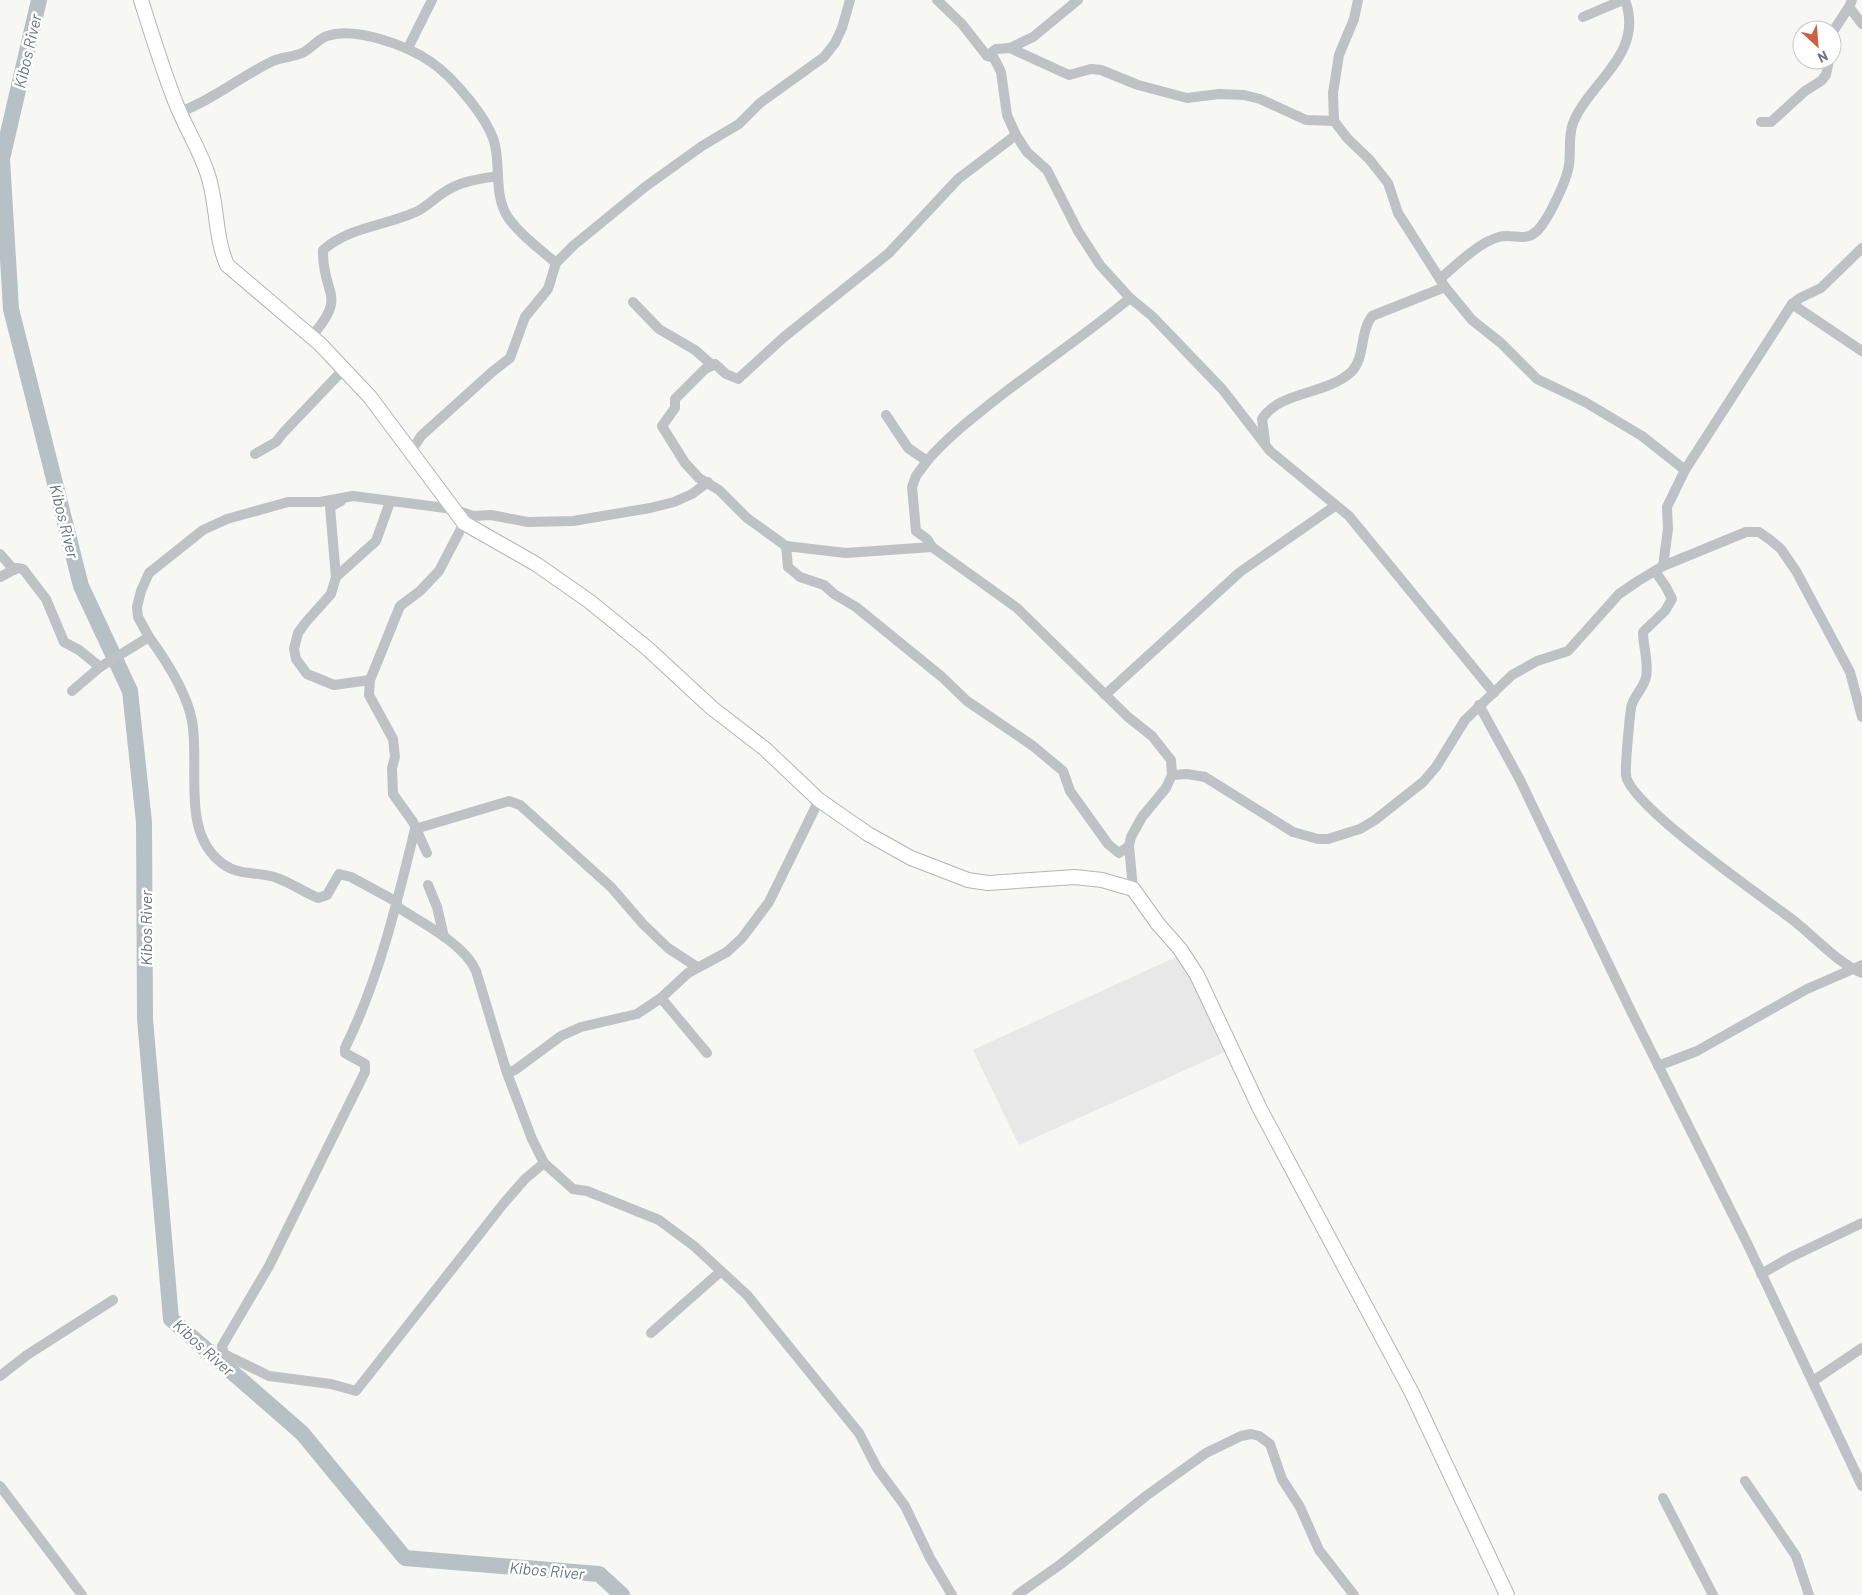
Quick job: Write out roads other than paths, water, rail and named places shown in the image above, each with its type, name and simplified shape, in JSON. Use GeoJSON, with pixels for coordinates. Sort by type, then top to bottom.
{"type":"FeatureCollection","features":[{"type":"Feature","properties":{"kind":"main road"},"geometry":{"type":"LineString","coordinates":[[141,0],[180,112],[207,171],[213,195],[217,235],[227,265],[311,337],[370,397],[464,523],[536,564],[589,601],[647,648],[712,708],[765,749],[819,800],[868,834],[911,858],[968,880],[988,883],[1075,878],[1102,880],[1133,889],[1180,949],[1197,975],[1260,1109],[1412,1393],[1507,1595]]}},
{"type":"Feature","properties":{"kind":"street"},"geometry":{"type":"LineString","coordinates":[[408,48],[432,0]]}},
{"type":"Feature","properties":{"kind":"street"},"geometry":{"type":"LineString","coordinates":[[410,453],[421,436],[510,358],[525,317],[548,289],[556,264],[574,245],[645,187],[702,146],[739,124],[760,102],[824,57],[835,43],[842,28],[850,0]]}},
{"type":"Feature","properties":{"kind":"street"},"geometry":{"type":"LineString","coordinates":[[937,0],[962,24],[987,56],[994,58],[1001,72],[1007,115],[1016,135],[1027,152],[1047,170],[1090,250],[1130,298],[1152,316],[1223,390],[1267,447],[1349,516],[1494,693]]}},
{"type":"Feature","properties":{"kind":"street"},"geometry":{"type":"LineString","coordinates":[[987,56],[996,50],[1010,48],[1033,37],[1078,0]]}},
{"type":"Feature","properties":{"kind":"street"},"geometry":{"type":"LineString","coordinates":[[1358,0],[1354,19],[1339,55],[1333,93],[1334,121],[1388,183],[1398,213],[1443,283],[1472,320],[1501,344],[1537,379],[1585,402],[1634,432],[1685,470]]}},
{"type":"Feature","properties":{"kind":"street"},"geometry":{"type":"LineString","coordinates":[[1267,447],[1262,432],[1262,420],[1266,413],[1273,407],[1338,382],[1350,373],[1358,364],[1363,336],[1372,316],[1443,283],[1465,257],[1487,243],[1499,237],[1528,236],[1537,231],[1544,221],[1569,168],[1572,125],[1578,114],[1617,62],[1628,34],[1630,15],[1624,0],[1583,17]]}},
{"type":"Feature","properties":{"kind":"street"},"geometry":{"type":"LineString","coordinates":[[1850,3],[1862,24]]}},
{"type":"Feature","properties":{"kind":"street"},"geometry":{"type":"LineString","coordinates":[[1840,20],[1850,3]]}},
{"type":"Feature","properties":{"kind":"street"},"geometry":{"type":"LineString","coordinates":[[180,112],[197,106],[275,60],[301,53],[326,36],[349,34],[369,36],[408,48],[430,61],[451,78],[480,115],[495,145],[498,176],[504,210],[508,219],[556,264]]}},
{"type":"Feature","properties":{"kind":"street"},"geometry":{"type":"LineString","coordinates":[[1010,48],[1069,75],[1091,68],[1138,85],[1179,96],[1244,95],[1260,99],[1306,120],[1334,121]]}},
{"type":"Feature","properties":{"kind":"street"},"geometry":{"type":"LineString","coordinates":[[1761,122],[1771,122],[1805,91],[1821,81],[1827,70]]}},
{"type":"Feature","properties":{"kind":"street"},"geometry":{"type":"LineString","coordinates":[[633,302],[659,329],[695,350],[712,365],[738,379],[784,338],[889,252],[958,179],[1016,135]]}},
{"type":"Feature","properties":{"kind":"street"},"geometry":{"type":"LineString","coordinates":[[311,337],[326,320],[332,305],[333,297],[324,271],[323,250],[336,240],[369,226],[418,210],[458,184],[474,179],[498,176]]}},
{"type":"Feature","properties":{"kind":"street"},"geometry":{"type":"LineString","coordinates":[[1859,969],[1700,852],[1664,820],[1630,787],[1626,776],[1626,760],[1632,704],[1643,686],[1647,673],[1643,632],[1665,611],[1672,598],[1659,569],[1668,529],[1666,507],[1685,470],[1792,304],[1821,288],[1862,248]]}},
{"type":"Feature","properties":{"kind":"street"},"geometry":{"type":"LineString","coordinates":[[1130,298],[1098,325],[1019,380],[944,440],[926,461],[916,476],[912,487],[916,531],[927,539],[932,547],[1016,608],[1166,752],[1173,767],[1172,775],[1166,788],[1136,826],[1129,846],[1133,889]]}},
{"type":"Feature","properties":{"kind":"street"},"geometry":{"type":"LineString","coordinates":[[1792,304],[1862,351]]}},
{"type":"Feature","properties":{"kind":"street"},"geometry":{"type":"LineString","coordinates":[[712,365],[675,399],[675,408],[662,426],[685,463],[719,490],[747,518],[786,546],[846,553],[932,547]]}},
{"type":"Feature","properties":{"kind":"street"},"geometry":{"type":"LineString","coordinates":[[255,454],[276,442],[344,370]]}},
{"type":"Feature","properties":{"kind":"street"},"geometry":{"type":"LineString","coordinates":[[886,415],[908,448],[926,461]]}},
{"type":"Feature","properties":{"kind":"street"},"geometry":{"type":"LineString","coordinates":[[708,482],[692,494],[674,502],[573,521],[528,522],[491,515],[473,516],[454,509],[346,497],[320,502],[288,502],[227,519],[202,530],[149,573],[141,591],[137,607],[138,617],[149,637],[164,657],[187,703],[192,721],[199,832],[207,848],[218,860],[235,872],[245,874],[260,873],[278,879],[318,898],[326,895],[339,874],[351,877],[397,904],[469,957],[473,963],[506,1073],[532,1139],[544,1163],[573,1189],[596,1194],[659,1220],[694,1246],[747,1295],[859,1433],[877,1468],[905,1506],[930,1558],[952,1595]]}},
{"type":"Feature","properties":{"kind":"street"},"geometry":{"type":"LineString","coordinates":[[346,497],[330,507],[336,577],[331,594],[306,622],[298,634],[294,648],[296,660],[307,674],[334,684],[370,680]]}},
{"type":"Feature","properties":{"kind":"street"},"geometry":{"type":"LineString","coordinates":[[336,577],[376,541],[390,502]]}},
{"type":"Feature","properties":{"kind":"street"},"geometry":{"type":"LineString","coordinates":[[1105,694],[1240,572],[1335,506]]}},
{"type":"Feature","properties":{"kind":"street"},"geometry":{"type":"LineString","coordinates":[[426,853],[408,814],[393,794],[392,768],[395,757],[393,739],[369,695],[370,680],[400,606],[420,591],[439,571],[464,523]]}},
{"type":"Feature","properties":{"kind":"street"},"geometry":{"type":"LineString","coordinates":[[1172,775],[1187,774],[1205,777],[1293,832],[1318,839],[1338,838],[1360,829],[1375,820],[1423,782],[1436,767],[1465,720],[1512,675],[1537,661],[1568,651],[1619,594],[1659,569],[1746,532],[1758,532],[1769,539],[1781,549],[1796,571],[1850,672],[1853,690],[1862,717]]}},
{"type":"Feature","properties":{"kind":"street"},"geometry":{"type":"LineString","coordinates":[[786,546],[788,567],[800,577],[824,584],[834,594],[856,608],[942,677],[967,701],[1063,771],[1070,791],[1108,844],[1119,853],[1129,846]]}},
{"type":"Feature","properties":{"kind":"street"},"geometry":{"type":"LineString","coordinates":[[0,554],[14,570]]}},
{"type":"Feature","properties":{"kind":"street"},"geometry":{"type":"LineString","coordinates":[[0,578],[14,570],[23,569],[37,586],[52,612],[64,642],[103,664]]}},
{"type":"Feature","properties":{"kind":"street"},"geometry":{"type":"LineString","coordinates":[[72,690],[103,664],[149,637]]}},
{"type":"Feature","properties":{"kind":"street"},"geometry":{"type":"LineString","coordinates":[[1479,705],[1518,778],[1761,1274],[1861,1483]]}},
{"type":"Feature","properties":{"kind":"street"},"geometry":{"type":"LineString","coordinates":[[506,1073],[515,1070],[561,1036],[601,1021],[637,1014],[661,998],[697,967],[727,952],[758,919],[783,876],[796,845],[819,800]]}},
{"type":"Feature","properties":{"kind":"street"},"geometry":{"type":"LineString","coordinates":[[415,829],[509,801],[520,804],[611,887],[643,924],[668,948],[697,967]]}},
{"type":"Feature","properties":{"kind":"street"},"geometry":{"type":"LineString","coordinates":[[415,829],[397,904],[374,976],[345,1048],[345,1053],[365,1064],[365,1072],[269,1266],[222,1346],[224,1354],[269,1376],[323,1382],[356,1391],[504,1202],[525,1179],[544,1163]]}},
{"type":"Feature","properties":{"kind":"street"},"geometry":{"type":"LineString","coordinates":[[428,885],[437,907],[444,937]]}},
{"type":"Feature","properties":{"kind":"street"},"geometry":{"type":"LineString","coordinates":[[1658,1066],[1697,1051],[1807,989],[1859,969]]}},
{"type":"Feature","properties":{"kind":"street"},"geometry":{"type":"LineString","coordinates":[[661,998],[707,1053]]}},
{"type":"Feature","properties":{"kind":"street"},"geometry":{"type":"LineString","coordinates":[[1761,1274],[1789,1258],[1862,1223]]}},
{"type":"Feature","properties":{"kind":"street"},"geometry":{"type":"LineString","coordinates":[[650,1333],[720,1272]]}},
{"type":"Feature","properties":{"kind":"street"},"geometry":{"type":"LineString","coordinates":[[0,1376],[27,1355],[113,1300]]}},
{"type":"Feature","properties":{"kind":"street"},"geometry":{"type":"LineString","coordinates":[[1813,1382],[1862,1348]]}},
{"type":"Feature","properties":{"kind":"street"},"geometry":{"type":"LineString","coordinates":[[1017,1595],[1061,1564],[1146,1496],[1206,1453],[1241,1436],[1251,1434],[1259,1436],[1270,1444],[1282,1479],[1300,1508],[1319,1550],[1354,1595]]}},
{"type":"Feature","properties":{"kind":"street"},"geometry":{"type":"LineString","coordinates":[[1746,1480],[1796,1556],[1809,1595]]}},
{"type":"Feature","properties":{"kind":"street"},"geometry":{"type":"LineString","coordinates":[[0,1486],[82,1595]]}},
{"type":"Feature","properties":{"kind":"street"},"geometry":{"type":"LineString","coordinates":[[1664,1498],[1713,1595]]}},
{"type":"Feature","properties":{"kind":"waterway","name":"Kibos River"},"geometry":{"type":"LineString","coordinates":[[39,0],[2,159],[11,309],[81,586],[130,691],[144,822],[145,1019],[171,1319],[302,1433],[405,1558],[599,1574],[622,1595]]}}]}
